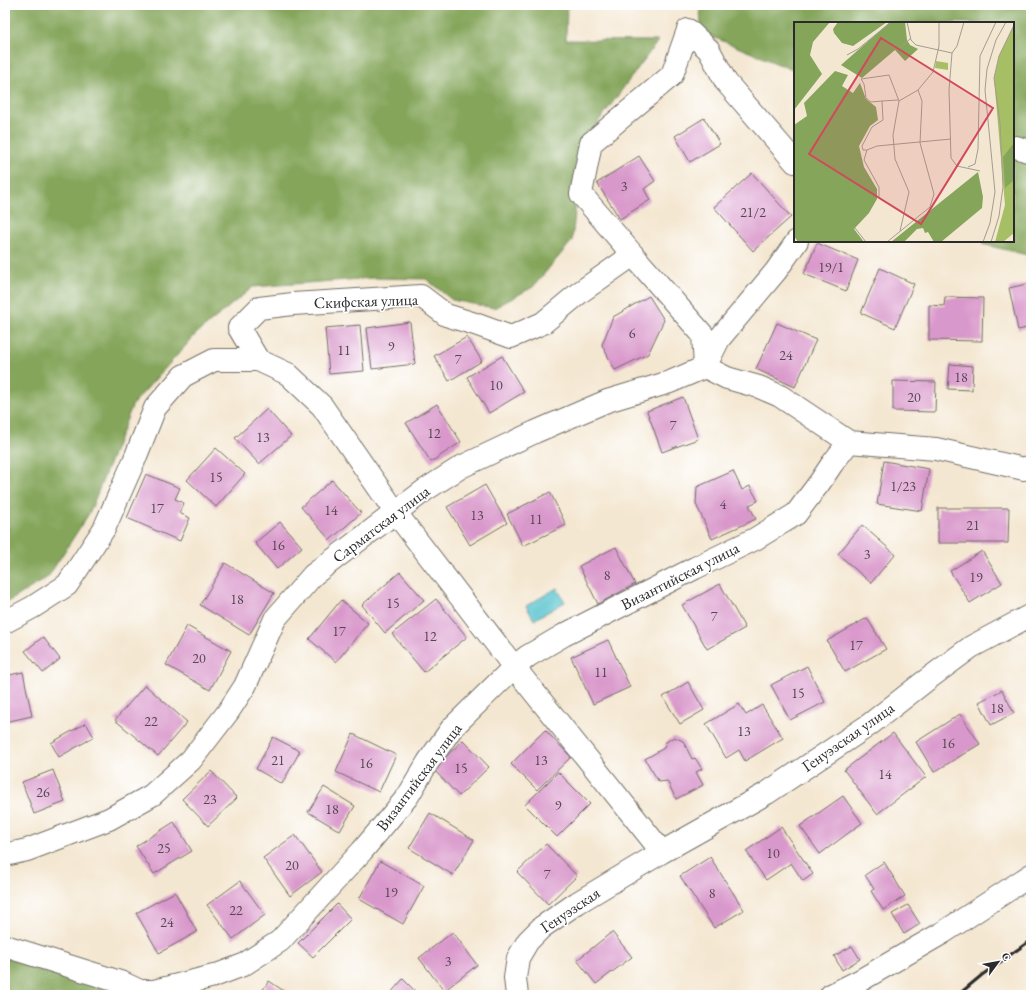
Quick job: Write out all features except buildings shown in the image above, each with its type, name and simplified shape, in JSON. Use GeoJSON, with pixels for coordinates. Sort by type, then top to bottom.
{"type":"FeatureCollection","features":[{"type":"Feature","properties":{"kind":"street"},"geometry":{"type":"LineString","coordinates":[[705,368],[703,335],[581,194],[591,143],[672,75],[688,30],[709,50],[726,82],[794,161]]}},
{"type":"Feature","properties":{"kind":"street"},"geometry":{"type":"LineString","coordinates":[[705,368],[719,339],[776,271],[796,242]]}},
{"type":"Feature","properties":{"kind":"street","name":"Скифская улица"},"geometry":{"type":"LineString","coordinates":[[258,360],[239,328],[259,308],[292,304],[421,296],[446,315],[511,337],[543,323],[579,293],[633,255]]}},
{"type":"Feature","properties":{"kind":"street"},"geometry":{"type":"LineString","coordinates":[[5,622],[33,607],[67,585],[104,529],[134,461],[155,408],[183,376],[214,360],[258,360],[288,374],[322,406],[396,513],[514,667],[662,852]]}},
{"type":"Feature","properties":{"kind":"street"},"geometry":{"type":"LineString","coordinates":[[705,368],[727,378],[759,387],[780,396],[848,442],[936,449],[1024,469],[1031,466]]}},
{"type":"Feature","properties":{"kind":"street","name":"Сарматская улица"},"geometry":{"type":"LineString","coordinates":[[5,855],[27,850],[109,819],[152,795],[191,760],[228,712],[245,686],[275,619],[308,581],[425,490],[461,466],[607,400],[670,382],[705,368]]}},
{"type":"Feature","properties":{"kind":"street","name":"Византийская улица"},"geometry":{"type":"LineString","coordinates":[[5,946],[123,983],[140,991],[154,991],[167,988],[214,976],[243,965],[280,941],[347,867],[408,796],[428,762],[452,728],[514,667],[528,656],[564,635],[755,539],[796,514],[848,442]]}},
{"type":"Feature","properties":{"kind":"street","name":"Генуэзская улица"},"geometry":{"type":"LineString","coordinates":[[662,852],[767,793],[869,725],[971,646],[1031,615]]}},
{"type":"Feature","properties":{"kind":"street","name":"Генуэзская"},"geometry":{"type":"LineString","coordinates":[[517,995],[515,978],[518,958],[528,941],[542,927],[577,903],[662,852]]}},
{"type":"Feature","properties":{"kind":"street"},"geometry":{"type":"LineString","coordinates":[[831,995],[861,980],[944,932],[1031,875]]}},
{"type":"Feature","properties":{"kind":"green space"},"geometry":{"type":"Polygon","coordinates":[[[5,5],[567,5],[566,40],[658,41],[582,144],[572,241],[533,287],[494,308],[452,300],[426,279],[373,278],[253,287],[197,333],[133,404],[90,512],[48,577],[5,604],[5,5]]]}},
{"type":"Feature","properties":{"kind":"green space"},"geometry":{"type":"Polygon","coordinates":[[[700,5],[1031,5],[1031,256],[982,244],[983,242],[1014,242],[1014,22],[794,22],[794,71],[701,32],[700,5]]]}},
{"type":"Feature","properties":{"kind":"green space"},"geometry":{"type":"Polygon","coordinates":[[[5,957],[125,995],[5,995],[5,957]]]}},
{"type":"Feature","properties":{"kind":"water"},"geometry":{"type":"Polygon","coordinates":[[[557,588],[565,602],[534,620],[526,606],[557,588]]]}},
{"type":"Feature","properties":{"kind":"railway"},"geometry":{"type":"LineString","coordinates":[[958,995],[982,975],[1031,940]]}}]}
